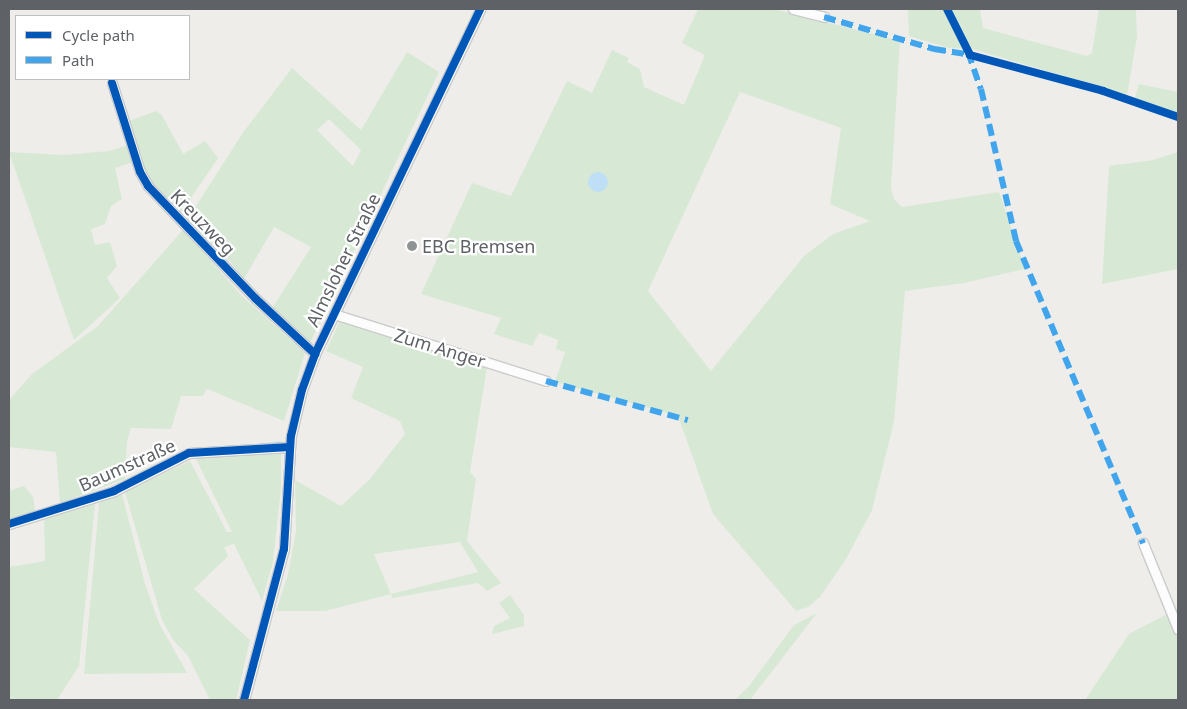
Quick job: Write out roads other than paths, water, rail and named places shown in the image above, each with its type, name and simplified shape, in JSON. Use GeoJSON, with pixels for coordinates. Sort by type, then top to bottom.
{"type":"FeatureCollection","features":[{"type":"Feature","properties":{"kind":"street","name":"Almsloher Straße"},"geometry":{"type":"LineString","coordinates":[[244,700],[284,549],[290,446],[296,414],[315,354],[480,9]]}},
{"type":"Feature","properties":{"kind":"street"},"geometry":{"type":"LineString","coordinates":[[792,9],[824,17]]}},
{"type":"Feature","properties":{"kind":"street","name":"Kreuzweg"},"geometry":{"type":"LineString","coordinates":[[112,83],[140,172],[148,186],[254,296],[315,354]]}},
{"type":"Feature","properties":{"kind":"street","name":"Zum Anger"},"geometry":{"type":"LineString","coordinates":[[334,314],[546,381]]}},
{"type":"Feature","properties":{"kind":"street","name":"Baumstraße"},"geometry":{"type":"LineString","coordinates":[[9,524],[46,515],[114,491],[189,454],[290,446]]}},
{"type":"Feature","properties":{"kind":"street"},"geometry":{"type":"LineString","coordinates":[[1143,543],[1178,629]]}},
{"type":"Feature","properties":{"kind":"street","name":"Almsloher Straße"},"geometry":{"type":"LineString","coordinates":[[248,684],[248,700]]}},
{"type":"Feature","properties":{"kind":"water"},"geometry":{"type":"Polygon","coordinates":[[[598,172],[605,175],[608,182],[605,189],[598,192],[591,189],[588,182],[591,175],[598,172]]]}},
{"type":"Feature","properties":{"kind":"waterway"},"geometry":{"type":"LineString","coordinates":[[257,445],[280,442]]}},
{"type":"Feature","properties":{"kind":"place","name":"EBC Bremsen"},"geometry":{"type":"Point","coordinates":[412,246]}}]}
